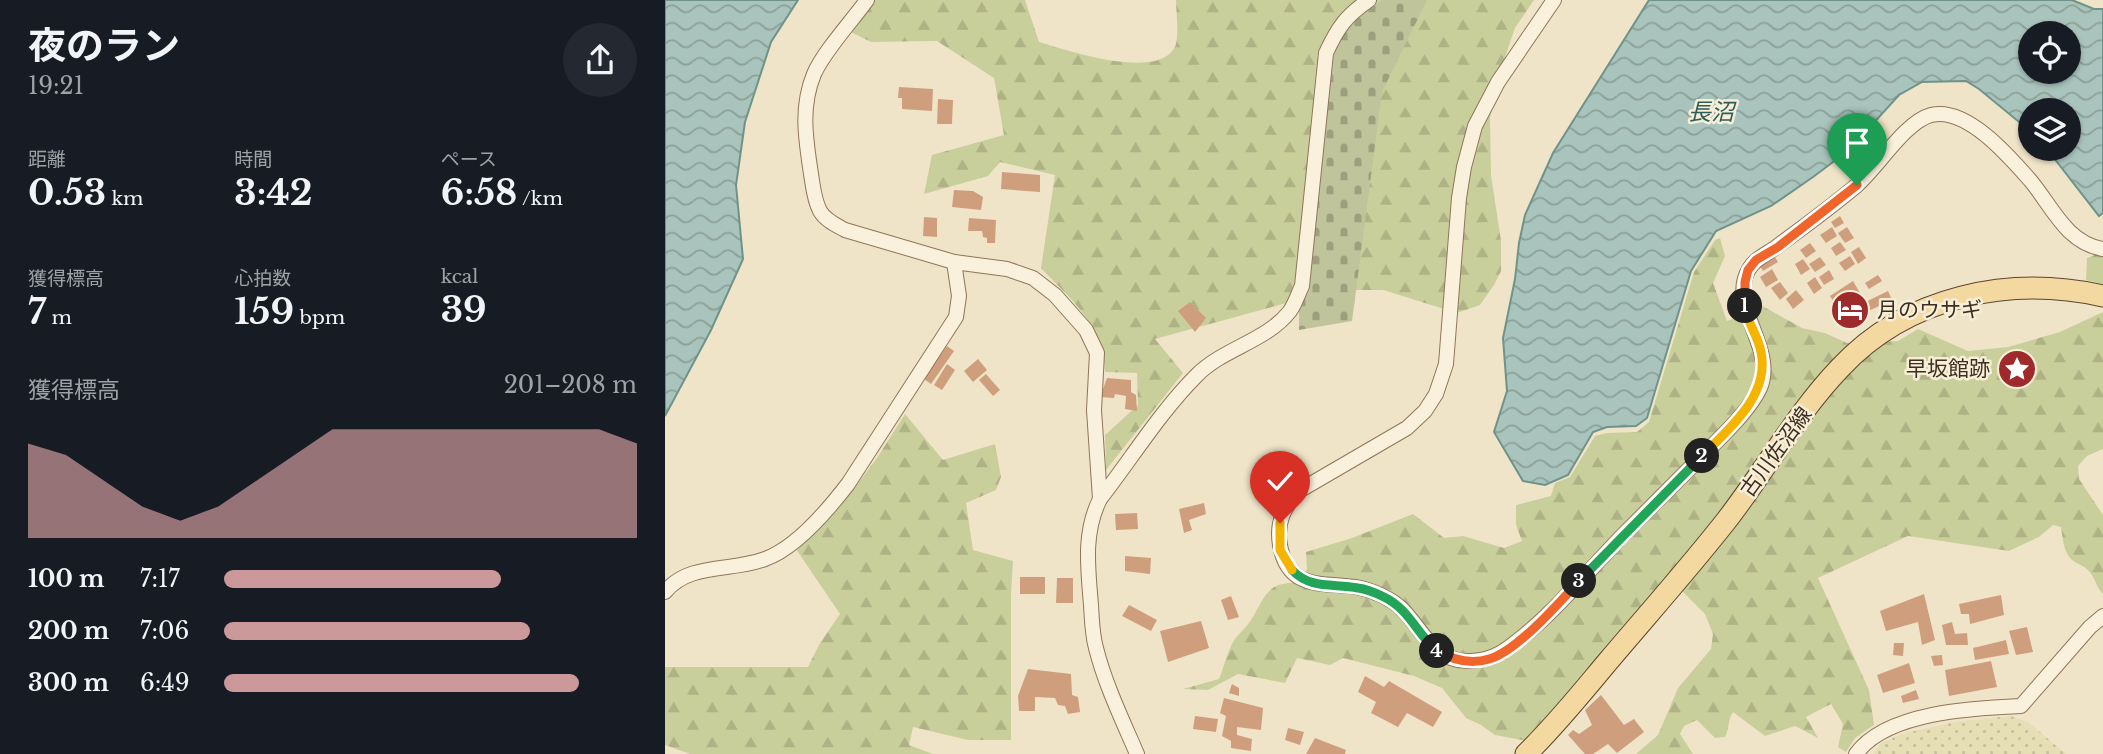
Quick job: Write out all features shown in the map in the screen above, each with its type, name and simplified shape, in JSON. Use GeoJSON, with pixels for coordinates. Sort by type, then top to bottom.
{"type":"FeatureCollection","features":[{"type":"Feature","properties":{"kind":"main road","name":"古川佐沼線"},"geometry":{"type":"LineString","coordinates":[[1526,754],[1683,573],[1727,519],[1826,384],[1862,346],[1909,315],[1932,304],[1964,295],[2025,288],[2078,290],[2103,296]]}},
{"type":"Feature","properties":{"kind":"street"},"geometry":{"type":"LineString","coordinates":[[867,0],[824,57],[807,94],[803,125],[814,194],[820,211],[831,223],[845,230],[954,262],[1007,269],[1033,278],[1055,295],[1086,330],[1097,353],[1094,410],[1100,499]]}},
{"type":"Feature","properties":{"kind":"street"},"geometry":{"type":"LineString","coordinates":[[1137,754],[1095,645],[1087,544],[1094,512],[1100,499],[1198,374],[1216,358],[1279,323],[1292,309],[1301,286],[1326,53],[1337,28],[1369,0]]}},
{"type":"Feature","properties":{"kind":"street"},"geometry":{"type":"LineString","coordinates":[[1554,0],[1498,82],[1475,126],[1459,198],[1446,364],[1436,394],[1425,411],[1407,428],[1297,492],[1285,508],[1280,523],[1280,550],[1292,571],[1299,577],[1319,585],[1359,588],[1387,598],[1399,605],[1436,651],[1452,659],[1468,662],[1490,659],[1513,645],[1550,612],[1729,430],[1760,388],[1763,372],[1759,340],[1746,316],[1745,282],[1748,270],[1756,260],[1778,247],[1857,185],[1917,121],[1932,115],[1945,114],[1972,124],[2030,181],[2074,237],[2085,244],[2103,249]]}},
{"type":"Feature","properties":{"kind":"street"},"geometry":{"type":"LineString","coordinates":[[665,592],[678,580],[694,573],[739,567],[767,559],[809,528],[831,507],[956,317],[959,296],[954,262]]}},
{"type":"Feature","properties":{"kind":"street"},"geometry":{"type":"LineString","coordinates":[[1856,754],[1875,734],[1913,719],[1994,707],[2021,706],[2103,616]]}},
{"type":"Feature","properties":{"kind":"shaded area"},"geometry":{"type":"Polygon","coordinates":[[[2010,716],[2028,722],[2066,754],[1873,754],[1881,743],[1905,733],[1955,722],[2010,716]]]}},
{"type":"Feature","properties":{"kind":"green space"},"geometry":{"type":"Polygon","coordinates":[[[874,0],[1025,0],[1039,42],[1113,61],[1134,63],[1153,61],[1167,55],[1176,44],[1176,0],[1534,0],[1515,28],[1500,72],[1490,118],[1491,175],[1501,241],[1501,271],[1480,305],[1457,313],[1383,290],[1334,290],[1155,339],[1183,373],[1106,470],[1105,435],[1138,405],[1137,373],[1105,372],[1099,340],[1084,314],[1041,268],[1055,175],[1000,162],[988,176],[924,194],[932,155],[1004,135],[994,78],[937,41],[871,42],[851,32],[874,0]]]}},
{"type":"Feature","properties":{"kind":"green space"},"geometry":{"type":"Polygon","coordinates":[[[1383,0],[1427,0],[1382,92],[1352,321],[1299,330],[1299,310],[1309,285],[1334,54],[1353,22],[1383,0]]]}},
{"type":"Feature","properties":{"kind":"green space"},"geometry":{"type":"Polygon","coordinates":[[[1720,238],[1725,256],[1713,283],[1727,321],[1738,317],[1755,302],[1802,328],[1825,333],[1847,343],[1898,341],[1918,329],[1968,351],[2008,347],[2060,332],[2103,312],[2103,449],[2087,456],[2078,466],[2079,479],[2103,515],[2103,594],[2089,571],[2069,557],[2061,527],[2053,525],[2039,537],[2009,551],[1908,536],[1818,578],[1869,690],[1874,725],[1855,738],[1846,752],[1838,747],[1843,724],[1831,704],[1806,717],[1818,738],[1795,726],[1765,736],[1733,712],[1725,737],[1715,738],[1697,720],[1684,726],[1680,734],[1693,754],[1636,754],[1658,735],[1678,688],[1711,649],[1713,634],[1705,614],[1683,592],[1666,580],[1527,741],[1495,735],[1466,718],[1442,688],[1414,676],[1343,658],[1330,665],[1297,658],[1285,683],[1238,674],[1208,690],[1183,689],[1219,679],[1233,642],[1268,593],[1280,585],[1299,583],[1307,569],[1306,552],[1352,538],[1413,514],[1444,538],[1463,536],[1504,548],[1522,541],[1516,525],[1516,505],[1551,496],[1555,483],[1570,477],[1595,436],[1637,432],[1649,422],[1694,272],[1715,240],[1720,238]]]}},
{"type":"Feature","properties":{"kind":"green space"},"geometry":{"type":"Polygon","coordinates":[[[2103,254],[2103,284],[2086,280],[2087,258],[2103,254]]]}},
{"type":"Feature","properties":{"kind":"green space"},"geometry":{"type":"Polygon","coordinates":[[[905,414],[943,460],[995,444],[1001,477],[996,490],[966,503],[973,550],[1013,561],[1011,740],[968,740],[913,727],[909,745],[933,754],[690,754],[665,745],[665,667],[808,667],[820,643],[840,614],[796,549],[840,507],[877,458],[905,414]]]}},
{"type":"Feature","properties":{"kind":"water"},"geometry":{"type":"Polygon","coordinates":[[[665,0],[798,0],[771,42],[745,122],[736,185],[743,259],[711,330],[665,416],[665,0]]]}},
{"type":"Feature","properties":{"kind":"water","name":"長沼"},"geometry":{"type":"Polygon","coordinates":[[[1649,0],[2072,0],[2094,9],[2103,9],[2103,213],[2099,216],[2056,161],[2081,161],[2081,98],[2018,98],[2018,121],[1966,81],[1922,82],[1899,95],[1849,150],[1813,177],[1771,206],[1716,231],[1691,271],[1647,418],[1636,426],[1607,427],[1593,432],[1568,475],[1545,485],[1523,481],[1494,432],[1507,391],[1503,338],[1525,215],[1553,153],[1649,0]]]}},
{"type":"Feature","properties":{"kind":"building"},"geometry":{"type":"Polygon","coordinates":[[[899,87],[933,89],[932,111],[902,109],[902,98],[898,98],[899,87]]]}},
{"type":"Feature","properties":{"kind":"building"},"geometry":{"type":"Polygon","coordinates":[[[938,99],[953,100],[952,124],[937,124],[938,99]]]}},
{"type":"Feature","properties":{"kind":"building"},"geometry":{"type":"Polygon","coordinates":[[[1002,172],[1040,175],[1040,192],[1001,189],[1002,172]]]}},
{"type":"Feature","properties":{"kind":"building"},"geometry":{"type":"Polygon","coordinates":[[[954,190],[973,191],[983,197],[981,210],[952,207],[954,190]]]}},
{"type":"Feature","properties":{"kind":"building"},"geometry":{"type":"Polygon","coordinates":[[[1840,216],[1844,223],[1835,228],[1831,222],[1840,216]]]}},
{"type":"Feature","properties":{"kind":"building"},"geometry":{"type":"Polygon","coordinates":[[[924,217],[937,218],[937,237],[923,236],[924,217]]]}},
{"type":"Feature","properties":{"kind":"building"},"geometry":{"type":"Polygon","coordinates":[[[969,218],[996,220],[995,243],[987,243],[982,231],[968,231],[969,218]]]}},
{"type":"Feature","properties":{"kind":"building"},"geometry":{"type":"Polygon","coordinates":[[[1832,227],[1837,236],[1826,243],[1820,235],[1832,227]]]}},
{"type":"Feature","properties":{"kind":"building"},"geometry":{"type":"Polygon","coordinates":[[[1847,227],[1854,238],[1845,243],[1838,233],[1847,227]]]}},
{"type":"Feature","properties":{"kind":"building"},"geometry":{"type":"Polygon","coordinates":[[[1840,242],[1846,250],[1836,256],[1831,248],[1840,242]]]}},
{"type":"Feature","properties":{"kind":"building"},"geometry":{"type":"Polygon","coordinates":[[[1810,243],[1816,251],[1806,258],[1800,250],[1810,243]]]}},
{"type":"Feature","properties":{"kind":"building"},"geometry":{"type":"Polygon","coordinates":[[[1859,247],[1866,258],[1858,264],[1851,252],[1859,247]]]}},
{"type":"Feature","properties":{"kind":"building"},"geometry":{"type":"Polygon","coordinates":[[[1773,254],[1778,262],[1763,271],[1758,263],[1773,254]]]}},
{"type":"Feature","properties":{"kind":"building"},"geometry":{"type":"Polygon","coordinates":[[[1850,256],[1855,264],[1845,271],[1839,263],[1850,256]]]}},
{"type":"Feature","properties":{"kind":"building"},"geometry":{"type":"Polygon","coordinates":[[[1820,257],[1826,265],[1815,272],[1809,264],[1820,257]]]}},
{"type":"Feature","properties":{"kind":"building"},"geometry":{"type":"Polygon","coordinates":[[[1803,259],[1810,269],[1801,275],[1795,264],[1803,259]]]}},
{"type":"Feature","properties":{"kind":"building"},"geometry":{"type":"Polygon","coordinates":[[[1772,269],[1778,280],[1766,287],[1760,277],[1772,269]]]}},
{"type":"Feature","properties":{"kind":"building"},"geometry":{"type":"Polygon","coordinates":[[[1829,270],[1834,279],[1824,285],[1819,277],[1829,270]]]}},
{"type":"Feature","properties":{"kind":"building"},"geometry":{"type":"Polygon","coordinates":[[[1878,275],[1882,281],[1869,289],[1865,283],[1878,275]]]}},
{"type":"Feature","properties":{"kind":"building"},"geometry":{"type":"Polygon","coordinates":[[[1815,277],[1822,288],[1814,294],[1807,283],[1815,277]]]}},
{"type":"Feature","properties":{"kind":"building"},"geometry":{"type":"Polygon","coordinates":[[[1853,281],[1860,293],[1837,307],[1830,296],[1853,281]]]}},
{"type":"Feature","properties":{"kind":"building"},"geometry":{"type":"Polygon","coordinates":[[[1780,282],[1788,293],[1780,300],[1771,288],[1780,282]]]}},
{"type":"Feature","properties":{"kind":"building"},"geometry":{"type":"Polygon","coordinates":[[[1796,290],[1804,300],[1793,309],[1786,299],[1796,290]]]}},
{"type":"Feature","properties":{"kind":"building"},"geometry":{"type":"Polygon","coordinates":[[[1888,291],[1892,300],[1845,322],[1841,314],[1888,291]]]}},
{"type":"Feature","properties":{"kind":"building"},"geometry":{"type":"Polygon","coordinates":[[[1190,302],[1206,318],[1195,332],[1178,311],[1190,302]]]}},
{"type":"Feature","properties":{"kind":"building"},"geometry":{"type":"Polygon","coordinates":[[[947,346],[954,351],[931,384],[924,379],[947,346]]]}},
{"type":"Feature","properties":{"kind":"building"},"geometry":{"type":"Polygon","coordinates":[[[978,359],[987,370],[973,382],[964,371],[978,359]]]}},
{"type":"Feature","properties":{"kind":"building"},"geometry":{"type":"Polygon","coordinates":[[[947,364],[955,370],[942,390],[934,385],[947,364]]]}},
{"type":"Feature","properties":{"kind":"building"},"geometry":{"type":"Polygon","coordinates":[[[986,374],[1000,390],[993,396],[979,380],[986,374]]]}},
{"type":"Feature","properties":{"kind":"building"},"geometry":{"type":"Polygon","coordinates":[[[1107,378],[1131,380],[1131,392],[1136,395],[1137,411],[1125,409],[1126,396],[1115,394],[1114,398],[1100,397],[1107,378]]]}},
{"type":"Feature","properties":{"kind":"building"},"geometry":{"type":"Polygon","coordinates":[[[1204,503],[1206,514],[1189,520],[1192,530],[1184,533],[1179,509],[1204,503]]]}},
{"type":"Feature","properties":{"kind":"building"},"geometry":{"type":"Polygon","coordinates":[[[1137,513],[1138,529],[1116,530],[1115,514],[1137,513]]]}},
{"type":"Feature","properties":{"kind":"building"},"geometry":{"type":"Polygon","coordinates":[[[1125,556],[1151,558],[1150,574],[1125,571],[1125,556]]]}},
{"type":"Feature","properties":{"kind":"building"},"geometry":{"type":"Polygon","coordinates":[[[1020,577],[1045,577],[1045,594],[1020,594],[1020,577]]]}},
{"type":"Feature","properties":{"kind":"building"},"geometry":{"type":"Polygon","coordinates":[[[1057,578],[1073,578],[1073,603],[1056,603],[1057,578]]]}},
{"type":"Feature","properties":{"kind":"building"},"geometry":{"type":"Polygon","coordinates":[[[1924,594],[1935,640],[1922,645],[1918,622],[1886,631],[1880,611],[1924,594]]]}},
{"type":"Feature","properties":{"kind":"building"},"geometry":{"type":"Polygon","coordinates":[[[2001,595],[2004,615],[1970,624],[1969,614],[1961,614],[1959,604],[2001,595]]]}},
{"type":"Feature","properties":{"kind":"building"},"geometry":{"type":"Polygon","coordinates":[[[1231,596],[1239,617],[1228,620],[1221,600],[1231,596]]]}},
{"type":"Feature","properties":{"kind":"building"},"geometry":{"type":"Polygon","coordinates":[[[1129,605],[1157,620],[1151,631],[1122,616],[1129,605]]]}},
{"type":"Feature","properties":{"kind":"building"},"geometry":{"type":"Polygon","coordinates":[[[1201,621],[1209,648],[1168,662],[1160,631],[1201,621]]]}},
{"type":"Feature","properties":{"kind":"building"},"geometry":{"type":"Polygon","coordinates":[[[1952,622],[1955,634],[1967,633],[1968,645],[1946,645],[1942,625],[1952,622]]]}},
{"type":"Feature","properties":{"kind":"building"},"geometry":{"type":"Polygon","coordinates":[[[2027,627],[2033,652],[2016,655],[2009,631],[2027,627]]]}},
{"type":"Feature","properties":{"kind":"building"},"geometry":{"type":"Polygon","coordinates":[[[2006,640],[2009,654],[1975,660],[1973,648],[2006,640]]]}},
{"type":"Feature","properties":{"kind":"building"},"geometry":{"type":"Polygon","coordinates":[[[1894,643],[1904,643],[1903,656],[1893,655],[1894,643]]]}},
{"type":"Feature","properties":{"kind":"building"},"geometry":{"type":"Polygon","coordinates":[[[1942,655],[1943,665],[1934,666],[1931,656],[1942,655]]]}},
{"type":"Feature","properties":{"kind":"building"},"geometry":{"type":"Polygon","coordinates":[[[1991,661],[1997,687],[1949,696],[1945,670],[1991,661]]]}},
{"type":"Feature","properties":{"kind":"building"},"geometry":{"type":"Polygon","coordinates":[[[1909,663],[1915,683],[1883,693],[1877,675],[1909,663]]]}},
{"type":"Feature","properties":{"kind":"building"},"geometry":{"type":"Polygon","coordinates":[[[1028,669],[1071,674],[1072,695],[1078,697],[1080,712],[1068,714],[1065,706],[1058,705],[1055,698],[1035,697],[1035,711],[1019,711],[1018,696],[1028,669]]]}},
{"type":"Feature","properties":{"kind":"building"},"geometry":{"type":"Polygon","coordinates":[[[1365,676],[1384,687],[1389,681],[1442,712],[1433,727],[1407,713],[1398,727],[1371,713],[1376,702],[1358,692],[1365,676]]]}},
{"type":"Feature","properties":{"kind":"building"},"geometry":{"type":"Polygon","coordinates":[[[1232,684],[1239,688],[1239,696],[1229,693],[1232,684]]]}},
{"type":"Feature","properties":{"kind":"building"},"geometry":{"type":"Polygon","coordinates":[[[1916,690],[1919,699],[1903,703],[1901,696],[1916,690]]]}},
{"type":"Feature","properties":{"kind":"building"},"geometry":{"type":"Polygon","coordinates":[[[1601,695],[1624,725],[1634,719],[1644,732],[1617,753],[1608,744],[1593,754],[1585,754],[1568,735],[1573,730],[1579,734],[1592,725],[1585,710],[1601,695]]]}},
{"type":"Feature","properties":{"kind":"building"},"geometry":{"type":"Polygon","coordinates":[[[1224,698],[1263,708],[1261,730],[1237,727],[1237,735],[1252,739],[1251,751],[1231,748],[1231,741],[1222,736],[1226,716],[1220,713],[1224,698]]]}},
{"type":"Feature","properties":{"kind":"building"},"geometry":{"type":"Polygon","coordinates":[[[1195,716],[1218,719],[1216,732],[1193,729],[1195,716]]]}},
{"type":"Feature","properties":{"kind":"building"},"geometry":{"type":"Polygon","coordinates":[[[1288,728],[1304,732],[1300,745],[1285,740],[1288,728]]]}},
{"type":"Feature","properties":{"kind":"building"},"geometry":{"type":"Polygon","coordinates":[[[1315,738],[1346,750],[1345,754],[1306,754],[1315,738]]]}},
{"type":"Feature","properties":{"kind":"place","name":"月のウサギ"},"geometry":{"type":"Point","coordinates":[1850,310]}},
{"type":"Feature","properties":{"kind":"place","name":"早坂館跡"},"geometry":{"type":"Point","coordinates":[2017,369]}},
{"type":"Feature","properties":{"kind":"route"},"geometry":{"type":"LineString","coordinates":[[1280,523],[1280,550],[1292,571],[1299,577],[1319,585],[1359,588],[1387,598],[1399,605],[1436,651],[1452,659],[1468,662],[1490,659],[1513,645],[1550,612],[1729,430],[1760,388],[1763,372],[1759,340],[1746,316],[1745,282],[1748,270],[1756,260],[1778,247],[1857,185]]}}]}
